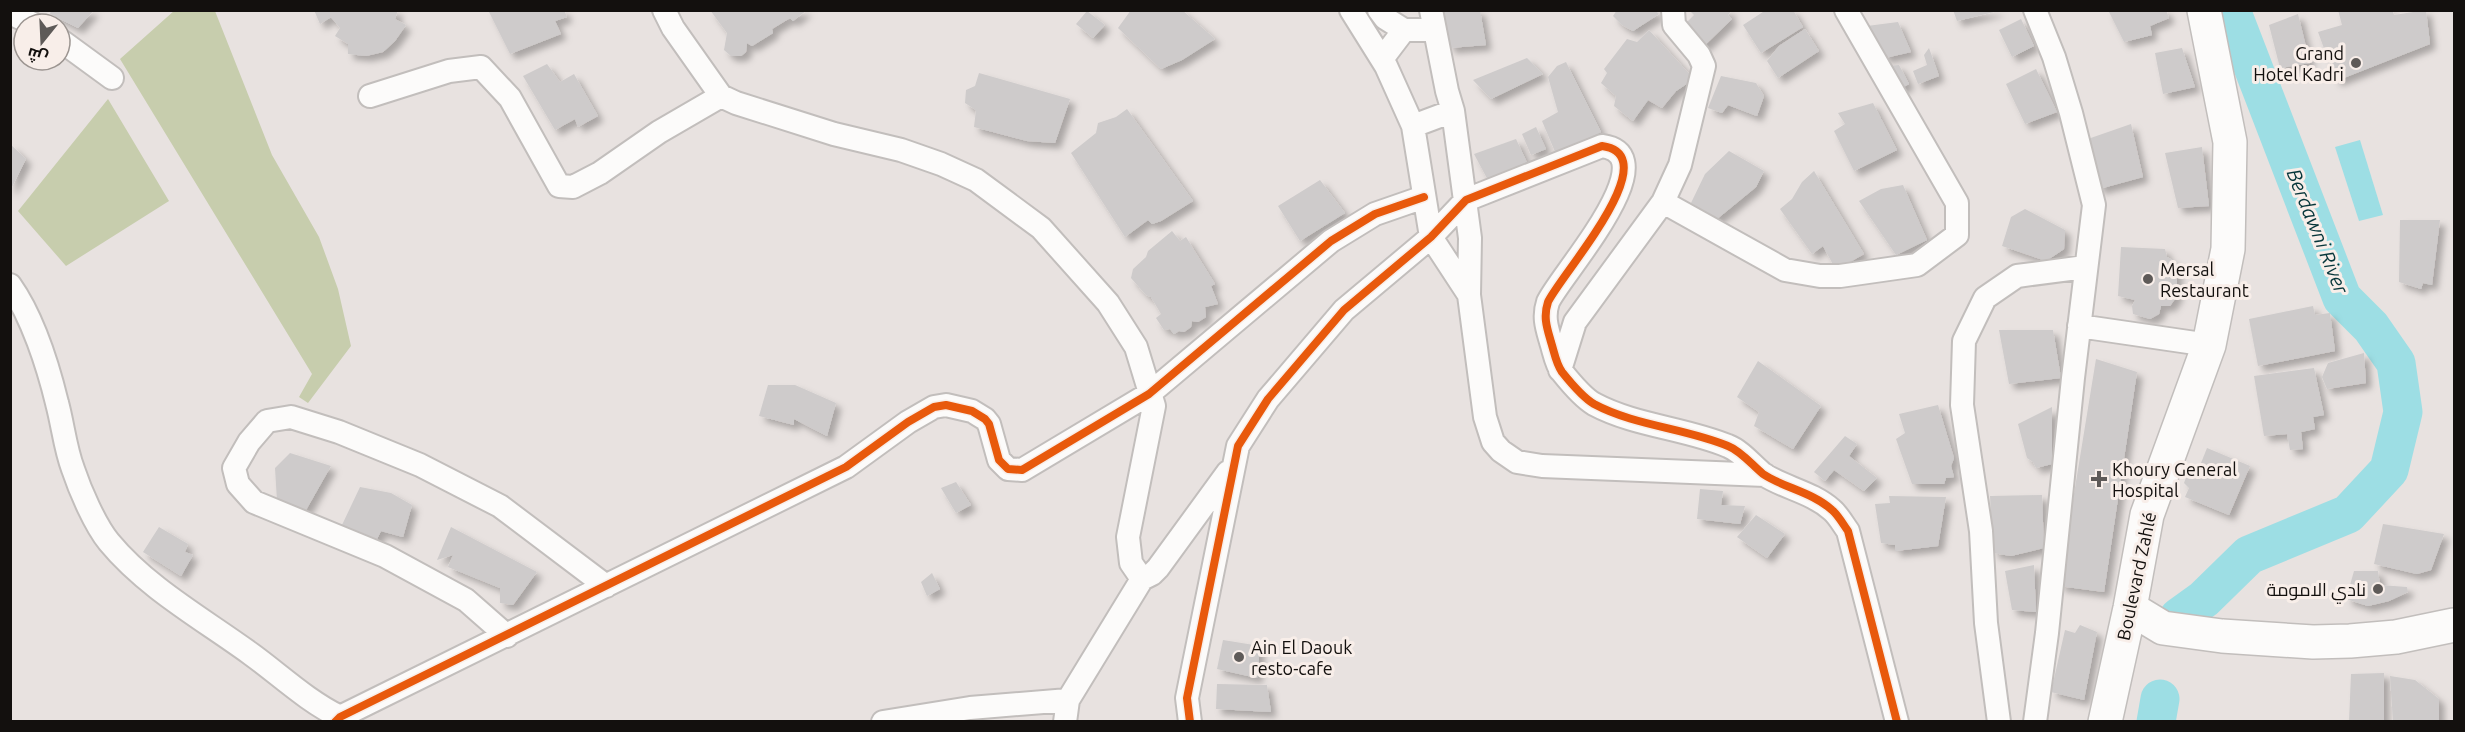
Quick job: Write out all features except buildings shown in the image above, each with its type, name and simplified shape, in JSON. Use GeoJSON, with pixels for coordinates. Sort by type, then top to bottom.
{"type":"FeatureCollection","features":[{"type":"Feature","properties":{"kind":"main road","name":"Boulevard Zahlé"},"geometry":{"type":"LineString","coordinates":[[2105,722],[2130,608],[2147,515],[2209,345],[2228,249],[2230,142],[2204,10]]}},
{"type":"Feature","properties":{"kind":"main road"},"geometry":{"type":"LineString","coordinates":[[2130,608],[2163,628],[2222,636],[2313,642],[2396,637],[2454,625]]}},
{"type":"Feature","properties":{"kind":"street"},"geometry":{"type":"LineString","coordinates":[[664,10],[673,28],[721,96],[736,103],[834,134],[901,150],[941,164],[976,180],[1041,228],[1108,303],[1136,347],[1154,406],[1128,537],[1131,563],[1142,579]]}},
{"type":"Feature","properties":{"kind":"street"},"geometry":{"type":"LineString","coordinates":[[1351,10],[1382,59],[1413,126],[1431,237],[1469,295]]}},
{"type":"Feature","properties":{"kind":"street"},"geometry":{"type":"LineString","coordinates":[[1379,10],[1404,30]]}},
{"type":"Feature","properties":{"kind":"street"},"geometry":{"type":"LineString","coordinates":[[1560,370],[1575,322],[1663,202],[1680,165],[1704,66],[1699,55],[1674,25],[1673,10]]}},
{"type":"Feature","properties":{"kind":"street"},"geometry":{"type":"LineString","coordinates":[[1663,202],[1785,270],[1820,276],[1840,276],[1917,265],[1957,235],[1957,204],[1846,10]]}},
{"type":"Feature","properties":{"kind":"street"},"geometry":{"type":"LineString","coordinates":[[2035,10],[2054,57],[2071,113],[2094,205],[2085,267],[2047,633],[2035,722]]}},
{"type":"Feature","properties":{"kind":"street"},"geometry":{"type":"LineString","coordinates":[[1382,59],[1404,30],[1432,20],[1453,111],[1466,200],[1470,238],[1469,295],[1485,417],[1493,442],[1516,462],[1542,466],[1765,475]]}},
{"type":"Feature","properties":{"kind":"street"},"geometry":{"type":"LineString","coordinates":[[72,49],[112,78]]}},
{"type":"Feature","properties":{"kind":"street"},"geometry":{"type":"LineString","coordinates":[[370,96],[449,70],[481,67],[510,98],[559,186],[573,187],[600,173],[659,132],[721,96]]}},
{"type":"Feature","properties":{"kind":"street"},"geometry":{"type":"LineString","coordinates":[[1413,126],[1453,111]]}},
{"type":"Feature","properties":{"kind":"street"},"geometry":{"type":"LineString","coordinates":[[1190,722],[1187,698],[1233,466],[1238,446],[1268,399],[1344,310],[1431,237],[1466,200],[1602,146],[1612,147],[1619,153],[1623,167],[1623,180],[1620,191],[1603,222],[1557,286],[1547,304],[1545,321],[1560,370],[1593,403],[1620,414],[1730,446],[1765,475],[1832,510],[1848,531],[1897,722]]}},
{"type":"Feature","properties":{"kind":"street"},"geometry":{"type":"LineString","coordinates":[[10,285],[18,296],[40,350],[57,402],[72,469],[107,540],[130,566],[337,719],[846,467],[908,422],[934,407],[956,406],[972,411],[985,419],[989,424],[999,460],[1008,469],[1022,470],[1149,394],[1331,241],[1375,214],[1424,197]]}},
{"type":"Feature","properties":{"kind":"street"},"geometry":{"type":"LineString","coordinates":[[1999,722],[1986,623],[1981,531],[1962,405],[1964,341],[1985,298],[2017,276],[2085,267]]}},
{"type":"Feature","properties":{"kind":"street"},"geometry":{"type":"LineString","coordinates":[[2079,326],[2209,345]]}},
{"type":"Feature","properties":{"kind":"street"},"geometry":{"type":"LineString","coordinates":[[507,636],[466,600],[385,556],[254,502],[238,484],[234,468],[249,442],[267,421],[291,417],[339,432],[420,465],[500,507],[606,586]]}},
{"type":"Feature","properties":{"kind":"street"},"geometry":{"type":"LineString","coordinates":[[884,722],[970,708],[1067,711],[1142,579],[1158,568],[1233,466]]}},
{"type":"Feature","properties":{"kind":"green space"},"geometry":{"type":"Polygon","coordinates":[[[175,10],[215,11],[272,155],[319,237],[338,289],[351,346],[308,403],[299,397],[312,374],[120,59],[175,10]]]}},
{"type":"Feature","properties":{"kind":"green space"},"geometry":{"type":"Polygon","coordinates":[[[108,99],[169,201],[66,266],[18,211],[108,99]]]}},
{"type":"Feature","properties":{"kind":"water"},"geometry":{"type":"Polygon","coordinates":[[[2360,140],[2383,215],[2359,221],[2335,147],[2360,140]]]}},
{"type":"Feature","properties":{"kind":"waterway","name":"Berdawni River"},"geometry":{"type":"LineString","coordinates":[[2179,617],[2204,599],[2249,555],[2348,514],[2389,470],[2403,412],[2396,363],[2371,327],[2342,298],[2231,10]]}},
{"type":"Feature","properties":{"kind":"waterway","name":"Berdawni River"},"geometry":{"type":"LineString","coordinates":[[2156,722],[2160,699]]}},
{"type":"Feature","properties":{"kind":"cycle path"},"geometry":{"type":"LineString","coordinates":[[1190,722],[1187,698],[1238,446],[1268,399],[1344,310],[1431,237],[1466,200],[1602,146],[1620,154],[1624,171],[1617,193],[1604,218],[1548,302],[1547,327],[1560,369],[1576,389],[1594,404],[1626,417],[1695,435],[1733,448],[1763,474],[1816,499],[1834,512],[1848,531],[1897,722]]}},
{"type":"Feature","properties":{"kind":"cycle path"},"geometry":{"type":"LineString","coordinates":[[335,722],[340,717],[846,467],[908,422],[934,407],[946,405],[972,411],[985,419],[989,424],[999,460],[1008,469],[1022,470],[1149,394],[1331,241],[1375,214],[1424,197]]}},
{"type":"Feature","properties":{"kind":"place","name":"Grand Hotel Kadri"},"geometry":{"type":"Point","coordinates":[2356,63]}},
{"type":"Feature","properties":{"kind":"place","name":"Mersal Restaurant"},"geometry":{"type":"Point","coordinates":[2148,279]}},
{"type":"Feature","properties":{"kind":"place","name":"Khoury General Hospital"},"geometry":{"type":"Point","coordinates":[2099,479]}},
{"type":"Feature","properties":{"kind":"place","name":"نادي الامومة"},"geometry":{"type":"Point","coordinates":[2378,589]}},
{"type":"Feature","properties":{"kind":"place","name":"Ain El Daouk resto-cafe"},"geometry":{"type":"Point","coordinates":[1239,657]}}]}
